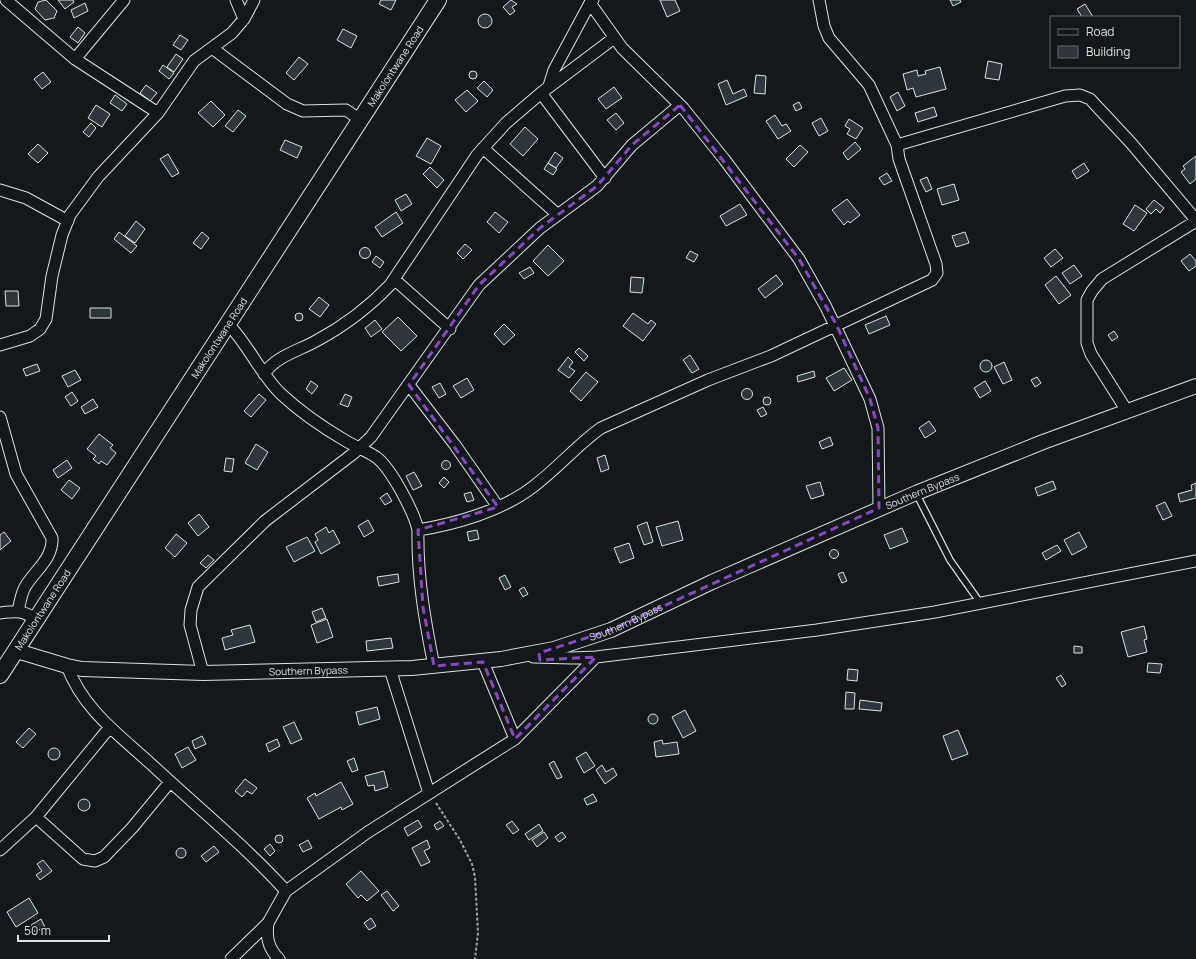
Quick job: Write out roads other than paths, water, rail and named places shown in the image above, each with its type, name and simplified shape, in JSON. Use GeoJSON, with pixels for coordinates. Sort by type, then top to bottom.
{"type":"FeatureCollection","features":[{"type":"Feature","properties":{"kind":"main road","name":"Makolontwane Road"},"geometry":{"type":"LineString","coordinates":[[0,675],[229,325],[438,0]]}},
{"type":"Feature","properties":{"kind":"street"},"geometry":{"type":"LineString","coordinates":[[6,0],[75,58],[158,113]]}},
{"type":"Feature","properties":{"kind":"street"},"geometry":{"type":"LineString","coordinates":[[75,58],[124,0]]}},
{"type":"Feature","properties":{"kind":"street"},"geometry":{"type":"LineString","coordinates":[[236,0],[244,19]]}},
{"type":"Feature","properties":{"kind":"street"},"geometry":{"type":"LineString","coordinates":[[0,345],[30,336],[40,329],[46,319],[52,276],[62,235],[68,221],[88,189],[158,113],[194,61],[232,33],[244,19],[254,0]]}},
{"type":"Feature","properties":{"kind":"street"},"geometry":{"type":"LineString","coordinates":[[418,530],[433,528],[498,507],[516,498],[534,486],[585,440],[601,428],[837,326],[932,280],[937,273],[936,264],[898,159],[897,145],[869,85],[829,38],[824,26],[819,0]]}},
{"type":"Feature","properties":{"kind":"street"},"geometry":{"type":"LineString","coordinates":[[544,89],[592,2],[614,38],[630,57],[680,105],[765,212],[799,259],[837,326],[870,399],[878,428],[879,508]]}},
{"type":"Feature","properties":{"kind":"street"},"geometry":{"type":"LineString","coordinates":[[264,374],[269,366],[282,357],[316,341],[349,321],[372,304],[394,279],[482,148],[506,122],[544,89],[614,38]]}},
{"type":"Feature","properties":{"kind":"street"},"geometry":{"type":"LineString","coordinates":[[212,48],[287,104],[303,111],[346,110],[362,120]]}},
{"type":"Feature","properties":{"kind":"street"},"geometry":{"type":"LineString","coordinates":[[544,89],[605,178]]}},
{"type":"Feature","properties":{"kind":"street"},"geometry":{"type":"LineString","coordinates":[[897,145],[1066,96],[1080,95],[1090,99],[1131,143],[1196,221],[1102,279],[1087,300],[1085,331],[1087,343],[1091,354],[1127,411]]}},
{"type":"Feature","properties":{"kind":"street"},"geometry":{"type":"LineString","coordinates":[[203,673],[190,625],[191,610],[198,587],[265,521],[359,449],[371,437],[450,329],[459,313],[480,285],[526,240],[558,215],[589,194],[605,178],[632,145],[680,105]]}},
{"type":"Feature","properties":{"kind":"street"},"geometry":{"type":"LineString","coordinates":[[482,148],[558,215]]}},
{"type":"Feature","properties":{"kind":"street"},"geometry":{"type":"LineString","coordinates":[[0,190],[26,198],[68,221]]}},
{"type":"Feature","properties":{"kind":"street"},"geometry":{"type":"LineString","coordinates":[[394,279],[450,329]]}},
{"type":"Feature","properties":{"kind":"street"},"geometry":{"type":"LineString","coordinates":[[229,325],[245,343],[272,385],[295,407],[324,429],[359,449],[377,457],[408,502],[416,518],[418,530],[423,607],[434,666]]}},
{"type":"Feature","properties":{"kind":"street"},"geometry":{"type":"LineString","coordinates":[[409,385],[455,445],[498,507]]}},
{"type":"Feature","properties":{"kind":"street","name":"Southern Bypass"},"geometry":{"type":"LineString","coordinates":[[17,651],[82,669],[203,673],[390,669],[483,662],[520,656],[580,641],[611,630],[712,582],[879,508],[1127,411],[1196,386]]}},
{"type":"Feature","properties":{"kind":"street"},"geometry":{"type":"LineString","coordinates":[[0,417],[16,474],[52,538],[52,546],[49,554],[26,586],[18,611]]}},
{"type":"Feature","properties":{"kind":"street"},"geometry":{"type":"LineString","coordinates":[[520,656],[572,658],[596,657],[817,630],[981,604],[1196,561]]}},
{"type":"Feature","properties":{"kind":"street"},"geometry":{"type":"LineString","coordinates":[[0,613],[18,611],[27,613],[37,620]]}},
{"type":"Feature","properties":{"kind":"street"},"geometry":{"type":"LineString","coordinates":[[231,959],[268,923],[286,891],[340,850],[515,739],[596,657]]}},
{"type":"Feature","properties":{"kind":"street"},"geometry":{"type":"LineString","coordinates":[[483,662],[515,739]]}},
{"type":"Feature","properties":{"kind":"street"},"geometry":{"type":"LineString","coordinates":[[67,666],[78,692],[110,727],[246,849],[286,891]]}},
{"type":"Feature","properties":{"kind":"street"},"geometry":{"type":"LineString","coordinates":[[390,669],[429,793]]}},
{"type":"Feature","properties":{"kind":"street"},"geometry":{"type":"LineString","coordinates":[[0,850],[36,817],[110,727]]}},
{"type":"Feature","properties":{"kind":"street"},"geometry":{"type":"LineString","coordinates":[[36,817],[83,859],[95,861],[104,857],[132,828],[170,782]]}},
{"type":"Feature","properties":{"kind":"street"},"geometry":{"type":"LineString","coordinates":[[268,923],[267,936],[271,948],[279,959]]}},
{"type":"Feature","properties":{"kind":"lane"},"geometry":{"type":"LineString","coordinates":[[916,493],[950,560],[981,604]]}}]}
